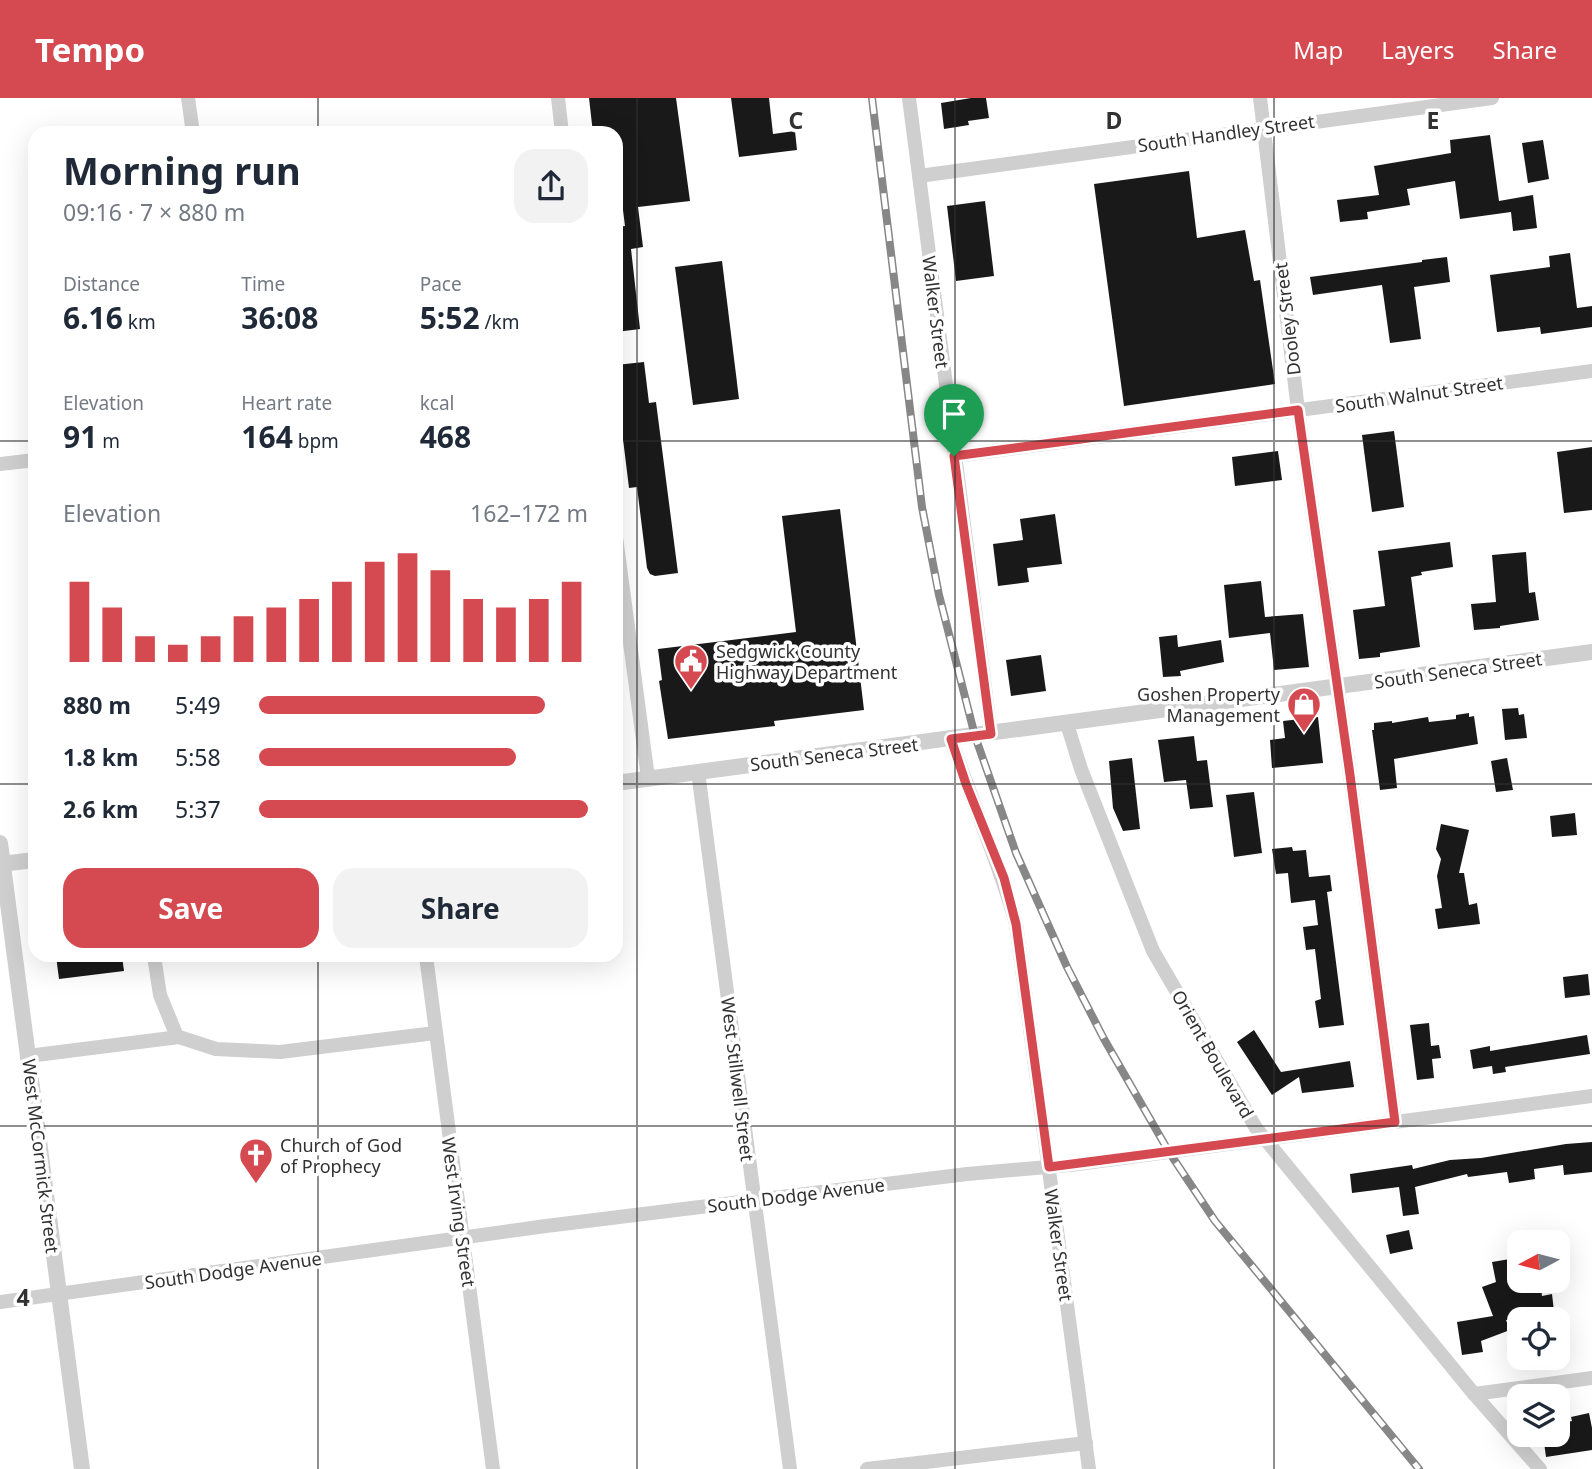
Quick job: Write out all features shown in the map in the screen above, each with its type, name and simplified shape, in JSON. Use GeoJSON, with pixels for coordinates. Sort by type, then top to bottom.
{"type":"FeatureCollection","features":[{"type":"Feature","properties":{"kind":"street"},"geometry":{"type":"LineString","coordinates":[[188,98],[192,126]]}},
{"type":"Feature","properties":{"kind":"street"},"geometry":{"type":"LineString","coordinates":[[558,98],[561,126]]}},
{"type":"Feature","properties":{"kind":"street","name":"Walker Street"},"geometry":{"type":"LineString","coordinates":[[909,98],[991,734]]}},
{"type":"Feature","properties":{"kind":"street","name":"Dooley Street"},"geometry":{"type":"LineString","coordinates":[[1260,98],[1298,410],[1338,687],[1395,1122]]}},
{"type":"Feature","properties":{"kind":"street","name":"South Handley Street"},"geometry":{"type":"LineString","coordinates":[[919,176],[1492,98]]}},
{"type":"Feature","properties":{"kind":"street","name":"South Walnut Street"},"geometry":{"type":"LineString","coordinates":[[954,456],[1592,371]]}},
{"type":"Feature","properties":{"kind":"street"},"geometry":{"type":"LineString","coordinates":[[0,464],[28,461]]}},
{"type":"Feature","properties":{"kind":"street"},"geometry":{"type":"LineString","coordinates":[[623,590],[648,778]]}},
{"type":"Feature","properties":{"kind":"street","name":"South Seneca Street"},"geometry":{"type":"LineString","coordinates":[[623,782],[1592,652]]}},
{"type":"Feature","properties":{"kind":"street","name":"Orient Boulevard"},"geometry":{"type":"LineString","coordinates":[[1067,724],[1081,769],[1153,951],[1256,1128],[1474,1394],[1540,1469]]}},
{"type":"Feature","properties":{"kind":"street","name":"Walker Street"},"geometry":{"type":"LineString","coordinates":[[951,739],[1004,878],[1016,924],[1089,1469]]}},
{"type":"Feature","properties":{"kind":"street","name":"West Stillwell Street"},"geometry":{"type":"LineString","coordinates":[[698,772],[790,1469]]}},
{"type":"Feature","properties":{"kind":"street","name":"West McCormick Street"},"geometry":{"type":"LineString","coordinates":[[0,843],[82,1469]]}},
{"type":"Feature","properties":{"kind":"street"},"geometry":{"type":"LineString","coordinates":[[1,864],[28,861]]}},
{"type":"Feature","properties":{"kind":"street"},"geometry":{"type":"LineString","coordinates":[[156,962],[160,995],[179,1037]]}},
{"type":"Feature","properties":{"kind":"street","name":"West Irving Street"},"geometry":{"type":"LineString","coordinates":[[427,962],[493,1469]]}},
{"type":"Feature","properties":{"kind":"street"},"geometry":{"type":"LineString","coordinates":[[28,1056],[179,1037],[216,1049],[280,1052],[436,1033]]}},
{"type":"Feature","properties":{"kind":"street","name":"South Dodge Avenue"},"geometry":{"type":"LineString","coordinates":[[0,1302],[463,1237],[967,1174],[1049,1167],[1592,1096]]}},
{"type":"Feature","properties":{"kind":"street"},"geometry":{"type":"LineString","coordinates":[[1474,1394],[1592,1378]]}},
{"type":"Feature","properties":{"kind":"street"},"geometry":{"type":"LineString","coordinates":[[867,1469],[1086,1443]]}},
{"type":"Feature","properties":{"kind":"building"},"geometry":{"type":"Polygon","coordinates":[[[589,98],[676,98],[690,201],[638,207],[643,247],[631,249],[640,329],[623,331],[623,126],[592,126],[589,98]]]}},
{"type":"Feature","properties":{"kind":"building"},"geometry":{"type":"Polygon","coordinates":[[[731,98],[769,98],[773,134],[795,131],[797,150],[739,157],[731,98]]]}},
{"type":"Feature","properties":{"kind":"building"},"geometry":{"type":"Polygon","coordinates":[[[986,98],[989,118],[944,129],[941,103],[986,98]]]}},
{"type":"Feature","properties":{"kind":"building"},"geometry":{"type":"Polygon","coordinates":[[[1490,135],[1499,201],[1533,195],[1537,228],[1513,231],[1511,212],[1460,219],[1455,181],[1407,189],[1410,205],[1367,212],[1368,219],[1340,222],[1337,200],[1379,195],[1374,166],[1451,153],[1450,140],[1490,135]]]}},
{"type":"Feature","properties":{"kind":"building"},"geometry":{"type":"Polygon","coordinates":[[[1543,140],[1549,179],[1528,183],[1522,143],[1543,140]]]}},
{"type":"Feature","properties":{"kind":"building"},"geometry":{"type":"Polygon","coordinates":[[[1189,171],[1197,238],[1245,230],[1254,281],[1260,280],[1275,384],[1124,406],[1094,184],[1189,171]]]}},
{"type":"Feature","properties":{"kind":"building"},"geometry":{"type":"Polygon","coordinates":[[[985,201],[994,276],[956,281],[947,206],[985,201]]]}},
{"type":"Feature","properties":{"kind":"building"},"geometry":{"type":"Polygon","coordinates":[[[1570,253],[1577,308],[1592,306],[1592,327],[1541,334],[1540,327],[1497,332],[1490,275],[1550,267],[1549,256],[1570,253]]]}},
{"type":"Feature","properties":{"kind":"building"},"geometry":{"type":"Polygon","coordinates":[[[1447,257],[1450,282],[1414,287],[1421,339],[1390,343],[1382,285],[1313,295],[1310,277],[1447,257]]]}},
{"type":"Feature","properties":{"kind":"building"},"geometry":{"type":"Polygon","coordinates":[[[722,261],[739,399],[693,405],[675,267],[722,261]]]}},
{"type":"Feature","properties":{"kind":"building"},"geometry":{"type":"Polygon","coordinates":[[[644,362],[649,403],[656,402],[678,573],[655,576],[650,574],[647,568],[637,487],[629,488],[623,439],[623,364],[644,362]]]}},
{"type":"Feature","properties":{"kind":"building"},"geometry":{"type":"Polygon","coordinates":[[[1394,431],[1404,507],[1372,512],[1362,435],[1394,431]]]}},
{"type":"Feature","properties":{"kind":"building"},"geometry":{"type":"Polygon","coordinates":[[[1592,447],[1592,510],[1564,513],[1557,452],[1592,447]]]}},
{"type":"Feature","properties":{"kind":"building"},"geometry":{"type":"Polygon","coordinates":[[[1278,451],[1282,480],[1235,486],[1232,457],[1278,451]]]}},
{"type":"Feature","properties":{"kind":"building"},"geometry":{"type":"Polygon","coordinates":[[[840,509],[864,710],[774,721],[775,726],[668,739],[659,681],[662,680],[658,649],[796,632],[782,516],[840,509]]]}},
{"type":"Feature","properties":{"kind":"building"},"geometry":{"type":"Polygon","coordinates":[[[1055,514],[1062,564],[1027,568],[1029,582],[998,586],[993,544],[1023,540],[1020,519],[1055,514]]]}},
{"type":"Feature","properties":{"kind":"building"},"geometry":{"type":"Polygon","coordinates":[[[1450,542],[1453,567],[1421,572],[1422,575],[1411,577],[1420,647],[1359,659],[1353,610],[1385,606],[1378,551],[1450,542]]]}},
{"type":"Feature","properties":{"kind":"building"},"geometry":{"type":"Polygon","coordinates":[[[1526,552],[1529,593],[1535,592],[1539,620],[1474,630],[1471,604],[1496,602],[1492,555],[1526,552]]]}},
{"type":"Feature","properties":{"kind":"building"},"geometry":{"type":"Polygon","coordinates":[[[1261,581],[1265,617],[1303,614],[1309,667],[1274,670],[1270,633],[1229,638],[1224,585],[1261,581]]]}},
{"type":"Feature","properties":{"kind":"building"},"geometry":{"type":"Polygon","coordinates":[[[1177,635],[1178,647],[1221,640],[1224,662],[1180,671],[1181,676],[1163,677],[1159,637],[1177,635]]]}},
{"type":"Feature","properties":{"kind":"building"},"geometry":{"type":"Polygon","coordinates":[[[1041,655],[1046,691],[1011,696],[1006,660],[1041,655]]]}},
{"type":"Feature","properties":{"kind":"building"},"geometry":{"type":"Polygon","coordinates":[[[1518,708],[1519,715],[1524,714],[1527,738],[1505,740],[1502,709],[1518,708]]]}},
{"type":"Feature","properties":{"kind":"building"},"geometry":{"type":"Polygon","coordinates":[[[1469,713],[1469,717],[1474,716],[1478,744],[1394,759],[1397,788],[1380,790],[1372,730],[1374,723],[1428,717],[1429,722],[1456,719],[1456,715],[1469,713]]]}},
{"type":"Feature","properties":{"kind":"building"},"geometry":{"type":"Polygon","coordinates":[[[1318,717],[1323,763],[1272,768],[1270,740],[1285,738],[1283,721],[1318,717]]]}},
{"type":"Feature","properties":{"kind":"building"},"geometry":{"type":"Polygon","coordinates":[[[1194,736],[1197,761],[1207,760],[1213,807],[1190,809],[1186,780],[1164,782],[1158,740],[1194,736]]]}},
{"type":"Feature","properties":{"kind":"building"},"geometry":{"type":"Polygon","coordinates":[[[1132,758],[1140,829],[1123,831],[1113,808],[1109,761],[1132,758]]]}},
{"type":"Feature","properties":{"kind":"building"},"geometry":{"type":"Polygon","coordinates":[[[1507,758],[1513,790],[1496,792],[1491,761],[1507,758]]]}},
{"type":"Feature","properties":{"kind":"building"},"geometry":{"type":"Polygon","coordinates":[[[1254,792],[1262,853],[1234,857],[1226,795],[1254,792]]]}},
{"type":"Feature","properties":{"kind":"building"},"geometry":{"type":"Polygon","coordinates":[[[1575,813],[1577,835],[1552,837],[1550,816],[1575,813]]]}},
{"type":"Feature","properties":{"kind":"building"},"geometry":{"type":"Polygon","coordinates":[[[1441,824],[1469,830],[1459,873],[1464,873],[1469,905],[1477,903],[1480,924],[1438,929],[1435,909],[1442,908],[1437,876],[1441,859],[1436,849],[1441,824]]]}},
{"type":"Feature","properties":{"kind":"building"},"geometry":{"type":"Polygon","coordinates":[[[1292,847],[1293,851],[1306,850],[1309,877],[1330,875],[1332,891],[1327,892],[1344,1025],[1319,1028],[1315,1001],[1321,999],[1315,949],[1306,950],[1303,927],[1318,925],[1315,900],[1291,903],[1288,873],[1276,874],[1272,849],[1292,847]]]}},
{"type":"Feature","properties":{"kind":"building"},"geometry":{"type":"Polygon","coordinates":[[[57,962],[123,962],[124,971],[59,979],[57,962]]]}},
{"type":"Feature","properties":{"kind":"building"},"geometry":{"type":"Polygon","coordinates":[[[1588,974],[1590,995],[1565,998],[1563,977],[1588,974]]]}},
{"type":"Feature","properties":{"kind":"building"},"geometry":{"type":"Polygon","coordinates":[[[1429,1023],[1431,1046],[1439,1045],[1441,1058],[1432,1059],[1434,1078],[1417,1080],[1410,1025],[1429,1023]]]}},
{"type":"Feature","properties":{"kind":"building"},"geometry":{"type":"Polygon","coordinates":[[[1254,1030],[1281,1072],[1350,1061],[1354,1087],[1302,1093],[1299,1077],[1272,1095],[1237,1042],[1254,1030]]]}},
{"type":"Feature","properties":{"kind":"building"},"geometry":{"type":"Polygon","coordinates":[[[1587,1035],[1590,1054],[1505,1067],[1506,1072],[1493,1074],[1492,1066],[1473,1069],[1470,1050],[1490,1046],[1490,1051],[1587,1035]]]}},
{"type":"Feature","properties":{"kind":"building"},"geometry":{"type":"Polygon","coordinates":[[[1592,1142],[1592,1172],[1564,1175],[1563,1165],[1534,1169],[1535,1179],[1509,1183],[1507,1172],[1468,1177],[1467,1174],[1415,1187],[1419,1214],[1403,1216],[1399,1187],[1352,1193],[1350,1174],[1412,1165],[1413,1169],[1450,1160],[1592,1142]]]}},
{"type":"Feature","properties":{"kind":"building"},"geometry":{"type":"Polygon","coordinates":[[[1409,1230],[1413,1249],[1390,1254],[1386,1235],[1409,1230]]]}},
{"type":"Feature","properties":{"kind":"building"},"geometry":{"type":"Polygon","coordinates":[[[1507,1260],[1507,1293],[1542,1293],[1542,1296],[1552,1294],[1554,1307],[1507,1307],[1507,1331],[1481,1341],[1483,1352],[1462,1355],[1457,1322],[1493,1316],[1482,1287],[1496,1282],[1492,1262],[1507,1260]]]}},
{"type":"Feature","properties":{"kind":"building"},"geometry":{"type":"Polygon","coordinates":[[[1589,1413],[1592,1450],[1546,1457],[1545,1447],[1570,1447],[1571,1417],[1589,1413]]]}},
{"type":"Feature","properties":{"kind":"railway"},"geometry":{"type":"LineString","coordinates":[[872,98],[922,507],[939,595],[975,736],[1016,853],[1067,967],[1104,1039],[1169,1152],[1215,1221],[1419,1469]]}},
{"type":"Feature","properties":{"kind":"place","name":"Sedgwick County Highway Department"},"geometry":{"type":"Point","coordinates":[691,691]}},
{"type":"Feature","properties":{"kind":"place","name":"Goshen Property Management"},"geometry":{"type":"Point","coordinates":[1304,734]}},
{"type":"Feature","properties":{"kind":"place","name":"Church of God of Prophecy"},"geometry":{"type":"Point","coordinates":[256,1185]}},
{"type":"Feature","properties":{"kind":"route"},"geometry":{"type":"LineString","coordinates":[[1298,410],[1350,775],[1395,1122],[1049,1167],[1016,924],[1004,878],[951,739],[991,734],[954,456],[1298,410]]}}]}
